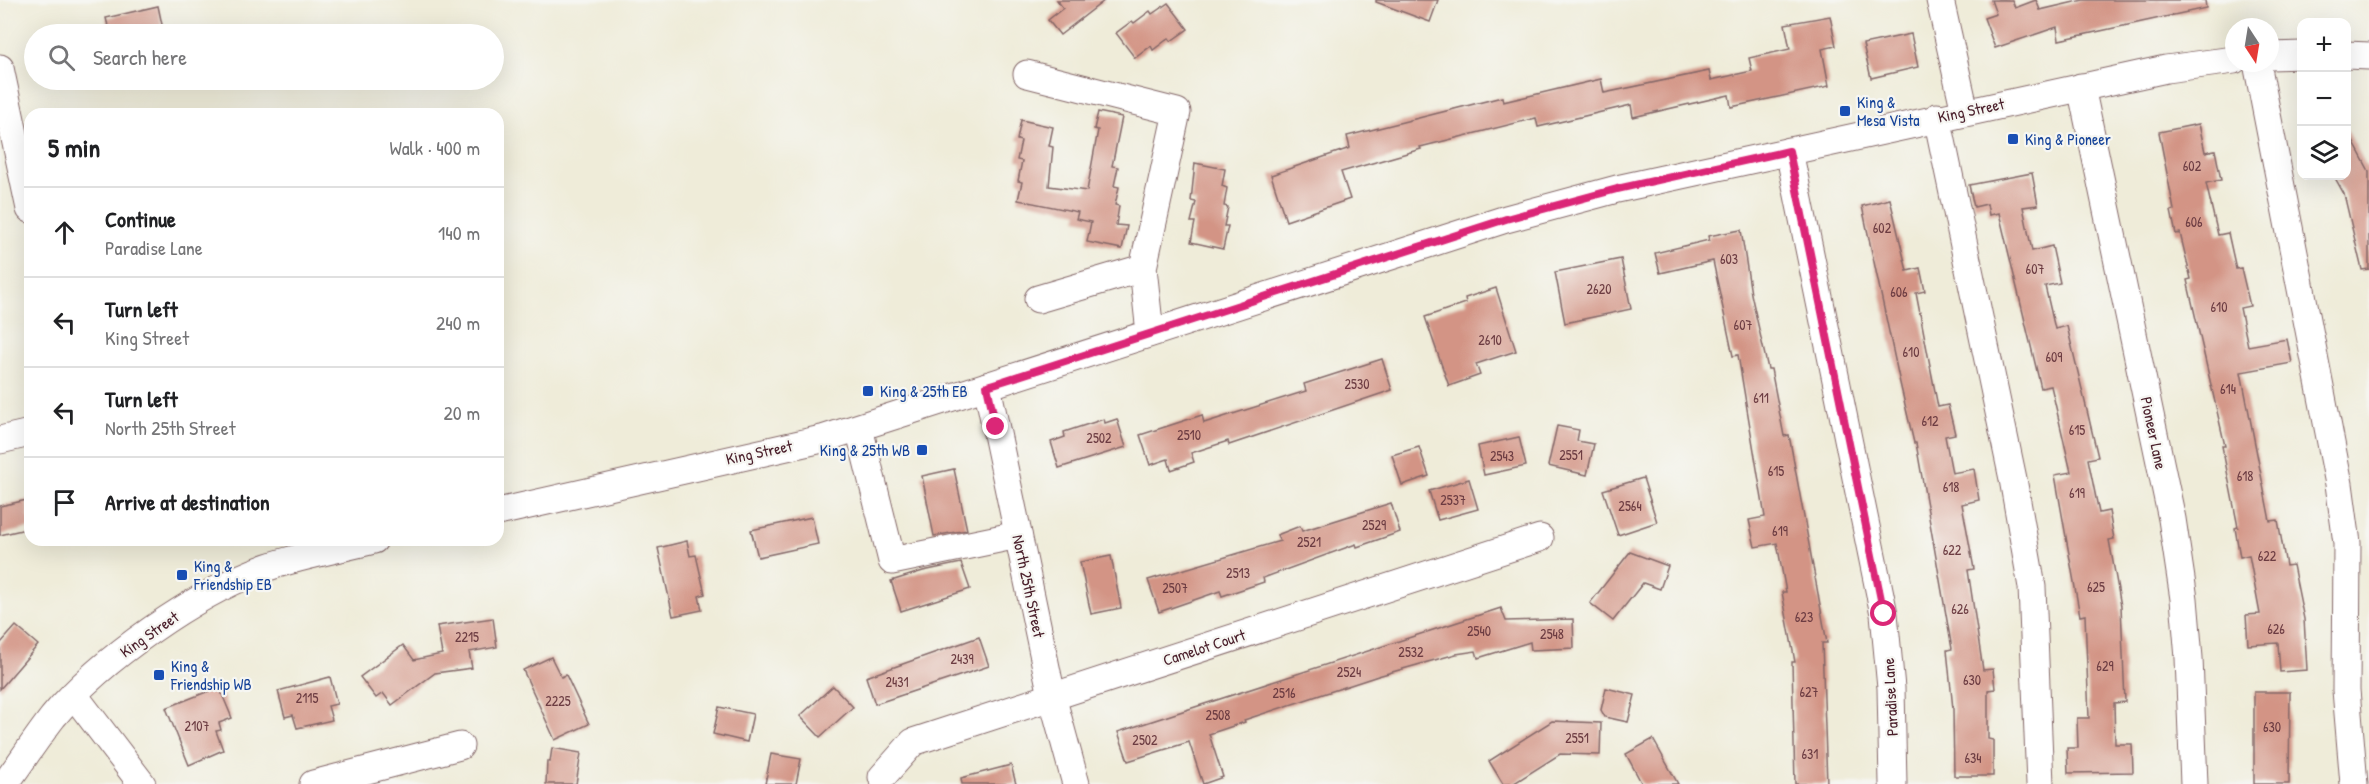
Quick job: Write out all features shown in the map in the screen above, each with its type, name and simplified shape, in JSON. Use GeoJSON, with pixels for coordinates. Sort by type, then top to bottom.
{"type":"FeatureCollection","features":[{"type":"Feature","properties":{"kind":"street"},"geometry":{"type":"LineString","coordinates":[[1940,0],[1965,112]]}},
{"type":"Feature","properties":{"kind":"street"},"geometry":{"type":"LineString","coordinates":[[2279,56],[2297,55]]}},
{"type":"Feature","properties":{"kind":"street"},"geometry":{"type":"LineString","coordinates":[[2351,55],[2369,56]]}},
{"type":"Feature","properties":{"kind":"street","name":"King Street"},"geometry":{"type":"LineString","coordinates":[[504,511],[822,439],[1506,219],[1617,189],[1937,117],[2166,69],[2225,61]]}},
{"type":"Feature","properties":{"kind":"street"},"geometry":{"type":"LineString","coordinates":[[0,68],[24,153]]}},
{"type":"Feature","properties":{"kind":"street"},"geometry":{"type":"LineString","coordinates":[[2260,72],[2338,484],[2347,543],[2346,690],[2354,784]]}},
{"type":"Feature","properties":{"kind":"street"},"geometry":{"type":"LineString","coordinates":[[1027,74],[1178,112],[1143,268],[1150,333]]}},
{"type":"Feature","properties":{"kind":"street","name":"Pioneer Lane"},"geometry":{"type":"LineString","coordinates":[[2081,87],[2172,519],[2190,658],[2194,784]]}},
{"type":"Feature","properties":{"kind":"street"},"geometry":{"type":"LineString","coordinates":[[1937,117],[2013,479],[2032,587],[2040,784]]}},
{"type":"Feature","properties":{"kind":"street","name":"Paradise Lane"},"geometry":{"type":"LineString","coordinates":[[1789,151],[1884,614],[1891,688],[1893,784]]}},
{"type":"Feature","properties":{"kind":"street"},"geometry":{"type":"LineString","coordinates":[[1038,299],[1143,268]]}},
{"type":"Feature","properties":{"kind":"street","name":"North 25th Street"},"geometry":{"type":"LineString","coordinates":[[987,386],[1052,696],[1076,784]]}},
{"type":"Feature","properties":{"kind":"street"},"geometry":{"type":"LineString","coordinates":[[859,428],[891,561],[1018,535]]}},
{"type":"Feature","properties":{"kind":"street"},"geometry":{"type":"LineString","coordinates":[[0,440],[24,434]]}},
{"type":"Feature","properties":{"kind":"street","name":"Camelot Court"},"geometry":{"type":"LineString","coordinates":[[882,777],[913,742],[1540,538]]}},
{"type":"Feature","properties":{"kind":"street","name":"King Street"},"geometry":{"type":"LineString","coordinates":[[6,784],[54,716],[123,652],[180,612],[224,587],[266,568],[335,546]]}},
{"type":"Feature","properties":{"kind":"street"},"geometry":{"type":"LineString","coordinates":[[74,695],[142,784]]}},
{"type":"Feature","properties":{"kind":"street"},"geometry":{"type":"LineString","coordinates":[[313,784],[460,747]]}},
{"type":"Feature","properties":{"kind":"building"},"geometry":{"type":"Polygon","coordinates":[[[1057,0],[1105,0],[1060,35],[1048,20],[1063,8],[1057,0]]]}},
{"type":"Feature","properties":{"kind":"building"},"geometry":{"type":"Polygon","coordinates":[[[1376,0],[1438,0],[1430,22],[1376,2],[1376,0]]]}},
{"type":"Feature","properties":{"kind":"building"},"geometry":{"type":"Polygon","coordinates":[[[1991,0],[2012,0],[2015,8],[2036,0],[2040,10],[2083,0],[2205,0],[2206,8],[2059,40],[2057,27],[1995,48],[1984,18],[1996,14],[1991,0]]]}},
{"type":"Feature","properties":{"kind":"building"},"geometry":{"type":"Polygon","coordinates":[[[1168,3],[1188,29],[1171,41],[1169,38],[1153,50],[1151,46],[1135,58],[1116,33],[1132,21],[1134,23],[1150,11],[1152,14],[1168,3]]]}},
{"type":"Feature","properties":{"kind":"building"},"geometry":{"type":"Polygon","coordinates":[[[158,6],[162,24],[108,24],[106,18],[158,6]]]}},
{"type":"Feature","properties":{"kind":"building"},"geometry":{"type":"Polygon","coordinates":[[[1830,16],[1836,46],[1822,49],[1829,86],[1731,107],[1729,95],[1633,117],[1631,105],[1538,127],[1536,118],[1420,147],[1421,149],[1341,172],[1350,199],[1286,221],[1271,175],[1350,148],[1347,136],[1502,97],[1503,102],[1601,79],[1604,93],[1709,71],[1711,80],[1752,71],[1749,58],[1790,49],[1785,24],[1830,16]]]}},
{"type":"Feature","properties":{"kind":"building"},"geometry":{"type":"Polygon","coordinates":[[[1911,34],[1918,67],[1871,78],[1863,44],[1911,34]]]}},
{"type":"Feature","properties":{"kind":"building"},"geometry":{"type":"Polygon","coordinates":[[[1098,112],[1122,117],[1112,166],[1118,167],[1114,186],[1119,187],[1115,205],[1119,206],[1116,225],[1127,226],[1122,249],[1087,242],[1091,222],[1076,219],[1078,212],[1018,200],[1022,182],[1018,181],[1022,161],[1017,160],[1021,141],[1017,140],[1021,120],[1053,127],[1049,146],[1053,147],[1049,186],[1087,191],[1098,130],[1094,129],[1098,112]]]}},
{"type":"Feature","properties":{"kind":"building"},"geometry":{"type":"Polygon","coordinates":[[[2199,124],[2205,152],[2215,150],[2221,180],[2206,183],[2218,235],[2228,233],[2236,269],[2241,268],[2250,306],[2240,308],[2248,346],[2287,339],[2292,363],[2241,372],[2270,521],[2278,520],[2286,566],[2293,565],[2304,619],[2307,670],[2280,672],[2278,643],[2248,645],[2246,615],[2260,614],[2249,555],[2240,557],[2235,528],[2238,527],[2222,446],[2225,446],[2187,280],[2191,279],[2180,233],[2176,234],[2171,211],[2174,210],[2159,132],[2199,124]]]}},
{"type":"Feature","properties":{"kind":"building"},"geometry":{"type":"Polygon","coordinates":[[[2351,137],[2369,171],[2369,269],[2362,270],[2344,194],[2336,180],[2351,180],[2351,137]]]}},
{"type":"Feature","properties":{"kind":"building"},"geometry":{"type":"Polygon","coordinates":[[[1195,163],[1225,169],[1222,186],[1227,188],[1224,206],[1228,207],[1224,226],[1228,226],[1223,249],[1191,242],[1195,222],[1191,222],[1196,202],[1191,201],[1195,163]]]}},
{"type":"Feature","properties":{"kind":"building"},"geometry":{"type":"Polygon","coordinates":[[[2032,173],[2038,205],[2023,207],[2032,251],[2052,246],[2060,283],[2045,286],[2055,329],[2067,326],[2098,457],[2088,459],[2099,513],[2109,511],[2114,539],[2109,540],[2121,606],[2125,702],[2114,703],[2115,744],[2132,744],[2133,772],[2068,773],[2067,748],[2078,748],[2077,718],[2089,718],[2085,615],[2080,616],[2055,475],[2071,472],[2051,386],[2041,388],[1999,213],[1989,215],[1987,204],[1974,207],[1969,185],[2032,173]]]}},
{"type":"Feature","properties":{"kind":"building"},"geometry":{"type":"Polygon","coordinates":[[[1890,199],[1907,271],[1920,268],[1925,291],[1916,293],[1938,407],[1948,405],[1955,434],[1945,436],[1952,473],[1974,469],[1979,500],[1962,504],[1974,569],[1968,570],[1983,670],[1993,669],[1995,689],[1988,690],[1988,739],[1993,740],[1993,776],[1954,776],[1953,709],[1947,650],[1952,649],[1916,443],[1914,443],[1900,383],[1862,206],[1890,199]]]}},
{"type":"Feature","properties":{"kind":"building"},"geometry":{"type":"Polygon","coordinates":[[[1741,230],[1751,294],[1768,369],[1771,369],[1784,436],[1789,435],[1827,643],[1822,643],[1827,784],[1795,784],[1792,662],[1795,662],[1782,592],[1786,592],[1777,543],[1755,547],[1749,520],[1765,517],[1738,355],[1733,356],[1713,261],[1660,273],[1655,253],[1709,240],[1708,236],[1741,230]]]}},
{"type":"Feature","properties":{"kind":"building"},"geometry":{"type":"Polygon","coordinates":[[[1621,259],[1631,309],[1565,323],[1555,272],[1621,259]]]}},
{"type":"Feature","properties":{"kind":"building"},"geometry":{"type":"Polygon","coordinates":[[[1496,288],[1516,351],[1476,364],[1480,375],[1449,386],[1425,317],[1466,303],[1465,298],[1496,288]]]}},
{"type":"Feature","properties":{"kind":"building"},"geometry":{"type":"Polygon","coordinates":[[[1382,359],[1392,390],[1229,445],[1228,441],[1191,453],[1194,462],[1171,470],[1168,459],[1150,465],[1140,435],[1202,415],[1204,423],[1306,391],[1304,384],[1382,359]]]}},
{"type":"Feature","properties":{"kind":"building"},"geometry":{"type":"Polygon","coordinates":[[[1104,419],[1105,423],[1117,419],[1126,447],[1059,468],[1051,442],[1065,437],[1064,432],[1104,419]]]}},
{"type":"Feature","properties":{"kind":"building"},"geometry":{"type":"Polygon","coordinates":[[[1557,426],[1579,430],[1577,441],[1594,444],[1587,475],[1548,466],[1557,426]]]}},
{"type":"Feature","properties":{"kind":"building"},"geometry":{"type":"Polygon","coordinates":[[[1519,437],[1526,466],[1484,475],[1478,446],[1519,437]]]}},
{"type":"Feature","properties":{"kind":"building"},"geometry":{"type":"Polygon","coordinates":[[[1419,447],[1429,476],[1402,485],[1392,455],[1419,447]]]}},
{"type":"Feature","properties":{"kind":"building"},"geometry":{"type":"Polygon","coordinates":[[[954,469],[967,530],[934,536],[922,476],[954,469]]]}},
{"type":"Feature","properties":{"kind":"building"},"geometry":{"type":"Polygon","coordinates":[[[1643,478],[1657,522],[1618,535],[1603,490],[1643,478]]]}},
{"type":"Feature","properties":{"kind":"building"},"geometry":{"type":"Polygon","coordinates":[[[1469,479],[1478,509],[1438,520],[1429,491],[1469,479]]]}},
{"type":"Feature","properties":{"kind":"building"},"geometry":{"type":"Polygon","coordinates":[[[24,501],[24,529],[0,535],[0,506],[24,501]]]}},
{"type":"Feature","properties":{"kind":"building"},"geometry":{"type":"Polygon","coordinates":[[[1391,503],[1400,532],[1357,547],[1356,544],[1263,578],[1264,582],[1222,596],[1220,591],[1159,612],[1148,580],[1280,541],[1277,535],[1300,526],[1302,531],[1391,503]]]}},
{"type":"Feature","properties":{"kind":"building"},"geometry":{"type":"Polygon","coordinates":[[[812,517],[818,544],[758,557],[751,530],[812,517]]]}},
{"type":"Feature","properties":{"kind":"building"},"geometry":{"type":"Polygon","coordinates":[[[687,541],[690,556],[696,555],[705,594],[699,596],[702,610],[673,616],[658,548],[687,541]]]}},
{"type":"Feature","properties":{"kind":"building"},"geometry":{"type":"Polygon","coordinates":[[[1630,552],[1668,566],[1660,589],[1643,583],[1613,621],[1590,603],[1630,552]]]}},
{"type":"Feature","properties":{"kind":"building"},"geometry":{"type":"Polygon","coordinates":[[[1111,556],[1121,608],[1091,614],[1080,562],[1111,556]]]}},
{"type":"Feature","properties":{"kind":"building"},"geometry":{"type":"Polygon","coordinates":[[[961,563],[970,589],[901,611],[891,581],[961,563]]]}},
{"type":"Feature","properties":{"kind":"building"},"geometry":{"type":"Polygon","coordinates":[[[1501,608],[1506,621],[1573,619],[1574,648],[1531,650],[1530,642],[1478,658],[1476,651],[1456,654],[1378,676],[1244,720],[1245,722],[1209,734],[1223,777],[1203,784],[1189,742],[1128,761],[1118,732],[1501,608]]]}},
{"type":"Feature","properties":{"kind":"building"},"geometry":{"type":"Polygon","coordinates":[[[493,618],[497,647],[469,652],[472,668],[435,673],[392,705],[383,693],[376,698],[360,677],[403,645],[414,660],[442,654],[437,626],[493,618]]]}},
{"type":"Feature","properties":{"kind":"building"},"geometry":{"type":"Polygon","coordinates":[[[16,626],[38,645],[0,689],[0,644],[16,626]]]}},
{"type":"Feature","properties":{"kind":"building"},"geometry":{"type":"Polygon","coordinates":[[[979,637],[989,666],[875,704],[866,677],[979,637]]]}},
{"type":"Feature","properties":{"kind":"building"},"geometry":{"type":"Polygon","coordinates":[[[551,657],[561,677],[566,675],[589,724],[555,740],[523,670],[551,657]]]}},
{"type":"Feature","properties":{"kind":"building"},"geometry":{"type":"Polygon","coordinates":[[[330,677],[337,704],[328,706],[332,720],[297,728],[293,715],[285,717],[278,691],[330,677]]]}},
{"type":"Feature","properties":{"kind":"building"},"geometry":{"type":"Polygon","coordinates":[[[833,686],[853,707],[820,737],[800,716],[833,686]]]}},
{"type":"Feature","properties":{"kind":"building"},"geometry":{"type":"Polygon","coordinates":[[[219,687],[232,718],[219,723],[221,730],[216,731],[223,750],[189,765],[166,708],[219,687]]]}},
{"type":"Feature","properties":{"kind":"building"},"geometry":{"type":"Polygon","coordinates":[[[1606,688],[1635,695],[1628,722],[1605,717],[1601,710],[1606,688]]]}},
{"type":"Feature","properties":{"kind":"building"},"geometry":{"type":"Polygon","coordinates":[[[2254,692],[2290,692],[2289,784],[2254,784],[2254,692]]]}},
{"type":"Feature","properties":{"kind":"building"},"geometry":{"type":"Polygon","coordinates":[[[719,707],[753,714],[747,742],[713,734],[719,707]]]}},
{"type":"Feature","properties":{"kind":"building"},"geometry":{"type":"Polygon","coordinates":[[[1552,721],[1601,723],[1600,755],[1560,754],[1513,784],[1503,784],[1489,761],[1552,721]]]}},
{"type":"Feature","properties":{"kind":"building"},"geometry":{"type":"Polygon","coordinates":[[[1653,739],[1678,784],[1642,784],[1626,754],[1653,739]]]}},
{"type":"Feature","properties":{"kind":"building"},"geometry":{"type":"Polygon","coordinates":[[[552,748],[581,753],[576,784],[546,784],[547,761],[550,762],[552,748]]]}},
{"type":"Feature","properties":{"kind":"building"},"geometry":{"type":"Polygon","coordinates":[[[771,754],[801,759],[796,784],[765,784],[771,754]]]}},
{"type":"Feature","properties":{"kind":"building"},"geometry":{"type":"Polygon","coordinates":[[[1011,765],[1016,784],[962,784],[961,778],[1011,765]]]}},
{"type":"Feature","properties":{"kind":"place","name":"King & Mesa Vista"},"geometry":{"type":"Point","coordinates":[1845,111]}},
{"type":"Feature","properties":{"kind":"place","name":"King & Pioneer"},"geometry":{"type":"Point","coordinates":[2013,139]}},
{"type":"Feature","properties":{"kind":"place","name":"King & 25th EB"},"geometry":{"type":"Point","coordinates":[868,391]}},
{"type":"Feature","properties":{"kind":"place","name":"King & 25th WB"},"geometry":{"type":"Point","coordinates":[922,450]}},
{"type":"Feature","properties":{"kind":"place","name":"King & Friendship EB"},"geometry":{"type":"Point","coordinates":[182,575]}},
{"type":"Feature","properties":{"kind":"place","name":"King & Friendship WB"},"geometry":{"type":"Point","coordinates":[159,675]}},
{"type":"Feature","properties":{"kind":"route"},"geometry":{"type":"LineString","coordinates":[[996,427],[987,386],[1506,219],[1617,189],[1789,151],[1870,535],[1884,614]]}}]}
